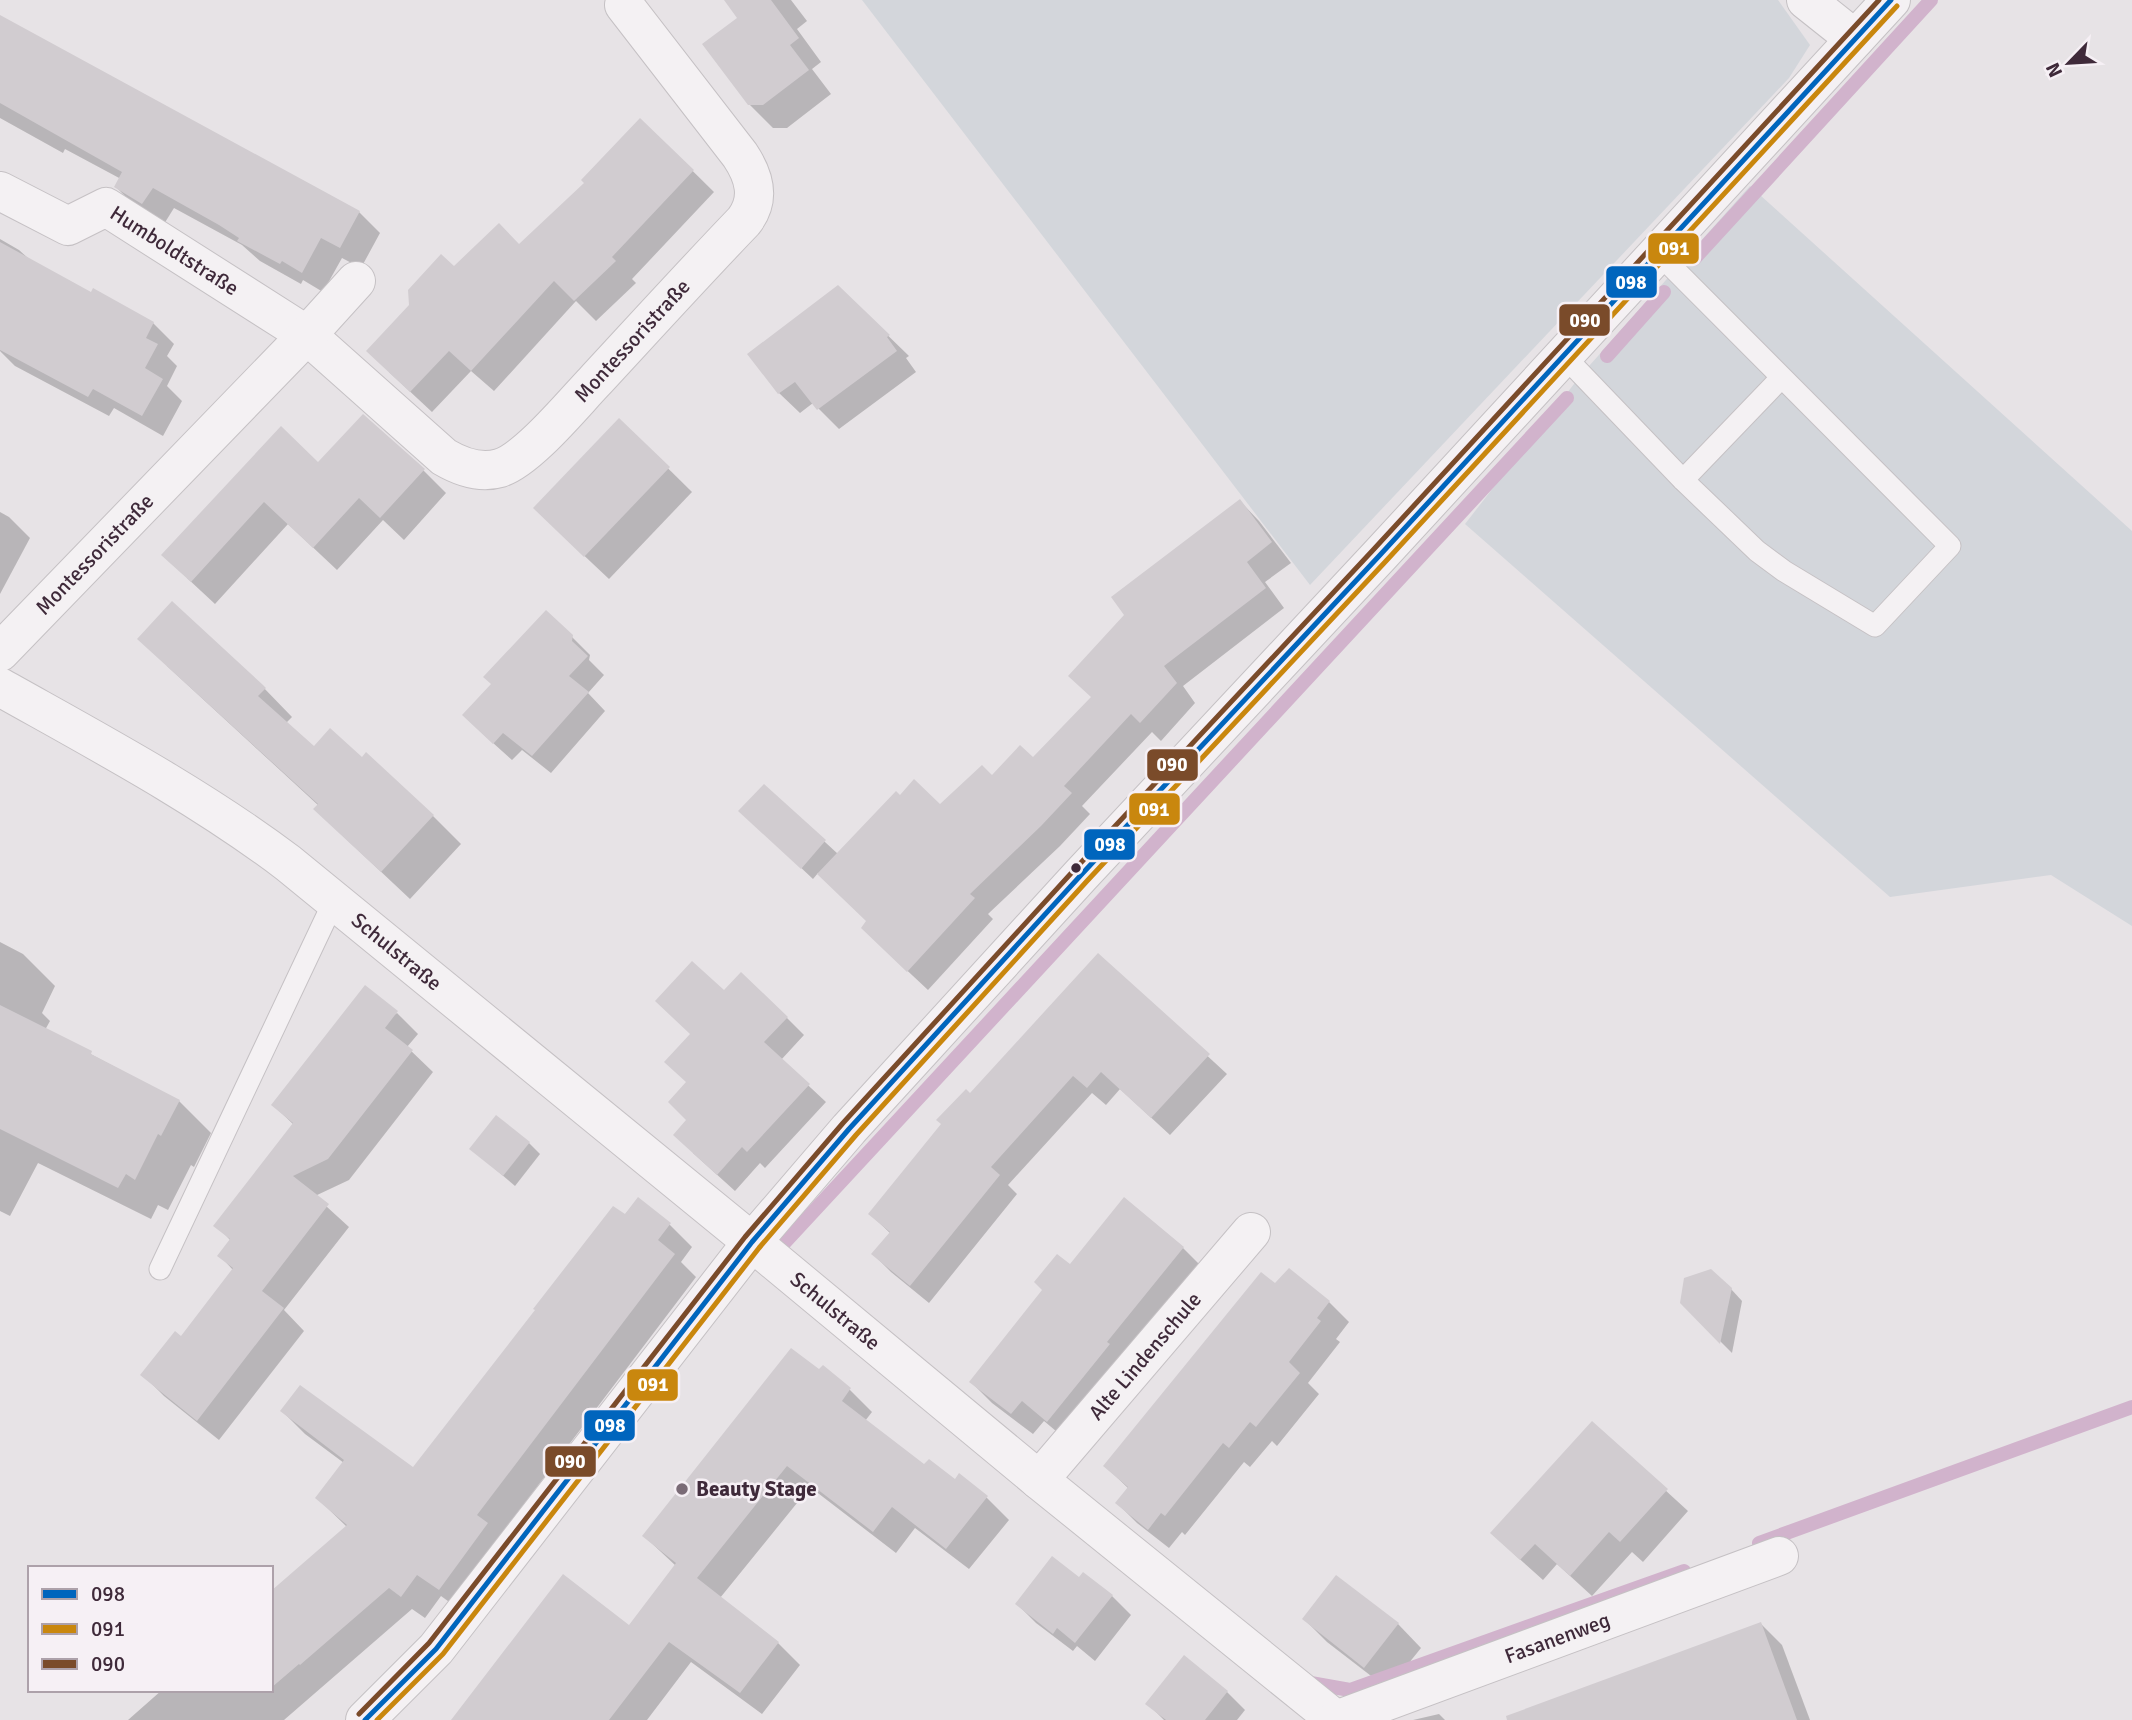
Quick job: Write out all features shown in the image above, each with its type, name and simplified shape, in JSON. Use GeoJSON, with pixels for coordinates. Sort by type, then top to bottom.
{"type":"FeatureCollection","features":[{"type":"Feature","properties":{"kind":"street"},"geometry":{"type":"LineString","coordinates":[[1806,0],[1855,39]]}},
{"type":"Feature","properties":{"kind":"street"},"geometry":{"type":"LineString","coordinates":[[365,1720],[436,1649],[752,1242],[849,1129],[1891,0]]}},
{"type":"Feature","properties":{"kind":"street","name":"Montessoristraße"},"geometry":{"type":"LineString","coordinates":[[307,334],[444,457],[466,468],[488,470],[510,464],[522,456],[563,415],[744,220],[754,204],[754,185],[740,155],[624,5]]}},
{"type":"Feature","properties":{"kind":"street","name":"Humboldtstraße"},"geometry":{"type":"LineString","coordinates":[[0,191],[68,226],[106,207],[307,334]]}},
{"type":"Feature","properties":{"kind":"street","name":"Montessoristraße"},"geometry":{"type":"LineString","coordinates":[[0,652],[356,281]]}},
{"type":"Feature","properties":{"kind":"street","name":"Schulstraße"},"geometry":{"type":"LineString","coordinates":[[0,687],[168,782],[246,831],[1336,1720]]}},
{"type":"Feature","properties":{"kind":"street","name":"Alte Lindenschule"},"geometry":{"type":"LineString","coordinates":[[1039,1480],[1251,1232]]}},
{"type":"Feature","properties":{"kind":"street","name":"Fasanenweg"},"geometry":{"type":"LineString","coordinates":[[1336,1720],[1779,1556]]}},
{"type":"Feature","properties":{"kind":"lane"},"geometry":{"type":"LineString","coordinates":[[1564,356],[1683,480],[1757,551],[1784,571],[1875,626],[1950,546],[1659,254]]}},
{"type":"Feature","properties":{"kind":"lane"},"geometry":{"type":"LineString","coordinates":[[1683,480],[1781,378]]}},
{"type":"Feature","properties":{"kind":"lane","name":"Schulstraße"},"geometry":{"type":"LineString","coordinates":[[160,1269],[334,901]]}},
{"type":"Feature","properties":{"kind":"shaded area"},"geometry":{"type":"Polygon","coordinates":[[[862,0],[1778,0],[1810,45],[1789,78],[1310,585],[862,0]]]}},
{"type":"Feature","properties":{"kind":"shaded area"},"geometry":{"type":"Polygon","coordinates":[[[1750,186],[2132,531],[2132,926],[2051,875],[1890,897],[1465,524],[1581,375],[1750,186]]]}},
{"type":"Feature","properties":{"kind":"building"},"geometry":{"type":"Polygon","coordinates":[[[724,0],[771,0],[799,38],[790,45],[809,70],[763,105],[748,105],[702,44],[737,18],[724,0]]]}},
{"type":"Feature","properties":{"kind":"building"},"geometry":{"type":"Polygon","coordinates":[[[0,15],[360,211],[340,248],[321,238],[302,273],[237,241],[239,238],[219,225],[153,188],[142,204],[114,187],[122,172],[0,103],[0,15]]]}},
{"type":"Feature","properties":{"kind":"building"},"geometry":{"type":"Polygon","coordinates":[[[640,118],[694,170],[612,257],[616,261],[574,301],[554,281],[471,371],[449,351],[410,392],[366,351],[409,305],[408,290],[441,254],[454,266],[499,223],[519,244],[584,183],[581,180],[640,118]]]}},
{"type":"Feature","properties":{"kind":"building"},"geometry":{"type":"Polygon","coordinates":[[[0,242],[91,292],[93,288],[154,322],[146,338],[158,344],[145,368],[163,379],[142,416],[93,389],[88,397],[0,350],[0,242]]]}},
{"type":"Feature","properties":{"kind":"building"},"geometry":{"type":"Polygon","coordinates":[[[838,285],[890,335],[887,337],[897,351],[817,410],[795,382],[778,394],[747,354],[838,285]]]}},
{"type":"Feature","properties":{"kind":"building"},"geometry":{"type":"Polygon","coordinates":[[[363,414],[425,469],[380,518],[359,498],[313,548],[264,502],[191,582],[161,555],[281,426],[318,462],[363,414]]]}},
{"type":"Feature","properties":{"kind":"building"},"geometry":{"type":"Polygon","coordinates":[[[619,418],[670,467],[584,557],[533,508],[619,418]]]}},
{"type":"Feature","properties":{"kind":"building"},"geometry":{"type":"Polygon","coordinates":[[[1240,499],[1272,542],[1247,562],[1266,588],[1164,666],[1177,683],[1140,723],[1131,714],[1064,786],[1072,793],[970,894],[975,898],[907,972],[861,928],[866,921],[817,874],[896,791],[900,795],[914,779],[940,804],[982,765],[992,775],[1020,745],[1033,757],[1091,697],[1068,676],[1124,615],[1111,597],[1240,499]]]}},
{"type":"Feature","properties":{"kind":"building"},"geometry":{"type":"Polygon","coordinates":[[[172,601],[266,688],[258,696],[314,746],[330,728],[362,757],[366,752],[434,815],[381,872],[313,809],[318,804],[137,639],[172,601]]]}},
{"type":"Feature","properties":{"kind":"building"},"geometry":{"type":"Polygon","coordinates":[[[546,610],[573,635],[572,641],[588,656],[569,676],[589,692],[532,756],[503,733],[493,744],[462,715],[491,684],[483,677],[546,610]]]}},
{"type":"Feature","properties":{"kind":"building"},"geometry":{"type":"Polygon","coordinates":[[[764,784],[826,840],[801,869],[738,811],[764,784]]]}},
{"type":"Feature","properties":{"kind":"building"},"geometry":{"type":"Polygon","coordinates":[[[1098,953],[1210,1054],[1151,1118],[1101,1072],[1087,1088],[1073,1076],[991,1167],[1000,1175],[910,1286],[871,1254],[890,1232],[868,1214],[941,1124],[936,1120],[966,1089],[970,1093],[1098,953]]]}},
{"type":"Feature","properties":{"kind":"building"},"geometry":{"type":"Polygon","coordinates":[[[692,961],[724,990],[741,972],[788,1017],[764,1042],[810,1084],[747,1152],[742,1147],[717,1175],[673,1135],[686,1120],[668,1102],[686,1082],[664,1062],[690,1034],[655,1001],[692,961]]]}},
{"type":"Feature","properties":{"kind":"building"},"geometry":{"type":"Polygon","coordinates":[[[365,985],[398,1011],[385,1028],[413,1050],[328,1159],[293,1176],[329,1204],[262,1291],[284,1308],[197,1421],[140,1375],[175,1331],[181,1336],[233,1268],[217,1256],[230,1239],[213,1226],[293,1123],[271,1105],[365,985]]]}},
{"type":"Feature","properties":{"kind":"building"},"geometry":{"type":"Polygon","coordinates":[[[0,1005],[92,1051],[91,1054],[180,1100],[161,1136],[158,1134],[135,1180],[126,1174],[118,1188],[0,1129],[0,1005]]]}},
{"type":"Feature","properties":{"kind":"building"},"geometry":{"type":"Polygon","coordinates":[[[496,1115],[530,1142],[503,1176],[469,1149],[496,1115]]]}},
{"type":"Feature","properties":{"kind":"building"},"geometry":{"type":"Polygon","coordinates":[[[638,1197],[671,1223],[658,1240],[675,1254],[477,1515],[488,1523],[439,1590],[417,1575],[401,1597],[389,1588],[273,1686],[273,1589],[347,1525],[315,1498],[344,1460],[280,1411],[300,1385],[413,1467],[613,1206],[625,1214],[638,1197]]]}},
{"type":"Feature","properties":{"kind":"building"},"geometry":{"type":"Polygon","coordinates":[[[1124,1197],[1184,1247],[1047,1422],[1022,1401],[1011,1414],[969,1382],[1042,1290],[1034,1282],[1057,1254],[1070,1264],[1124,1197]]]}},
{"type":"Feature","properties":{"kind":"building"},"geometry":{"type":"Polygon","coordinates":[[[1289,1268],[1330,1301],[1317,1318],[1321,1321],[1289,1362],[1300,1373],[1256,1427],[1250,1422],[1229,1448],[1223,1443],[1165,1516],[1161,1513],[1148,1530],[1115,1503],[1128,1487],[1103,1466],[1261,1272],[1275,1283],[1289,1268]]]}},
{"type":"Feature","properties":{"kind":"building"},"geometry":{"type":"Polygon","coordinates":[[[1711,1269],[1732,1288],[1720,1344],[1680,1303],[1684,1278],[1711,1269]]]}},
{"type":"Feature","properties":{"kind":"building"},"geometry":{"type":"Polygon","coordinates":[[[791,1348],[819,1369],[823,1365],[851,1388],[842,1401],[924,1464],[929,1459],[955,1479],[959,1473],[988,1496],[946,1549],[892,1507],[873,1532],[787,1466],[697,1578],[779,1642],[740,1693],[669,1642],[609,1720],[451,1720],[563,1574],[629,1625],[676,1563],[642,1536],[791,1348]]]}},
{"type":"Feature","properties":{"kind":"building"},"geometry":{"type":"Polygon","coordinates":[[[1592,1421],[1668,1489],[1620,1542],[1609,1532],[1570,1576],[1535,1544],[1520,1560],[1490,1533],[1592,1421]]]}},
{"type":"Feature","properties":{"kind":"building"},"geometry":{"type":"Polygon","coordinates":[[[1052,1556],[1079,1577],[1083,1572],[1113,1595],[1075,1643],[1057,1628],[1053,1634],[1015,1604],[1052,1556]]]}},
{"type":"Feature","properties":{"kind":"building"},"geometry":{"type":"Polygon","coordinates":[[[1336,1575],[1399,1623],[1364,1668],[1302,1619],[1336,1575]]]}},
{"type":"Feature","properties":{"kind":"building"},"geometry":{"type":"Polygon","coordinates":[[[1761,1622],[1797,1720],[1507,1720],[1506,1716],[1761,1622]]]}},
{"type":"Feature","properties":{"kind":"building"},"geometry":{"type":"Polygon","coordinates":[[[1184,1655],[1228,1691],[1205,1720],[1166,1720],[1145,1704],[1184,1655]]]}},
{"type":"Feature","properties":{"kind":"waterway"},"geometry":{"type":"LineString","coordinates":[[1694,259],[1931,0]]}},
{"type":"Feature","properties":{"kind":"waterway"},"geometry":{"type":"LineString","coordinates":[[1607,356],[1664,292]]}},
{"type":"Feature","properties":{"kind":"waterway"},"geometry":{"type":"LineString","coordinates":[[779,1257],[775,1253],[1567,398]]}},
{"type":"Feature","properties":{"kind":"waterway"},"geometry":{"type":"LineString","coordinates":[[1759,1543],[2132,1407]]}},
{"type":"Feature","properties":{"kind":"waterway"},"geometry":{"type":"LineString","coordinates":[[1305,1682],[1350,1690],[1684,1571]]}},
{"type":"Feature","properties":{"kind":"transit line","name":"090"},"geometry":{"type":"LineString","coordinates":[[359,1714],[429,1643],[745,1237],[843,1123],[1879,0]]}},
{"type":"Feature","properties":{"kind":"transit line","name":"098"},"geometry":{"type":"LineString","coordinates":[[365,1720],[436,1649],[752,1242],[849,1129],[1891,0]]}},
{"type":"Feature","properties":{"kind":"transit line","name":"091"},"geometry":{"type":"LineString","coordinates":[[377,1720],[443,1654],[759,1248],[856,1135],[1087,881],[1897,6]]}},
{"type":"Feature","properties":{"kind":"place","name":"Beauty Stage"},"geometry":{"type":"Point","coordinates":[682,1489]}}]}
